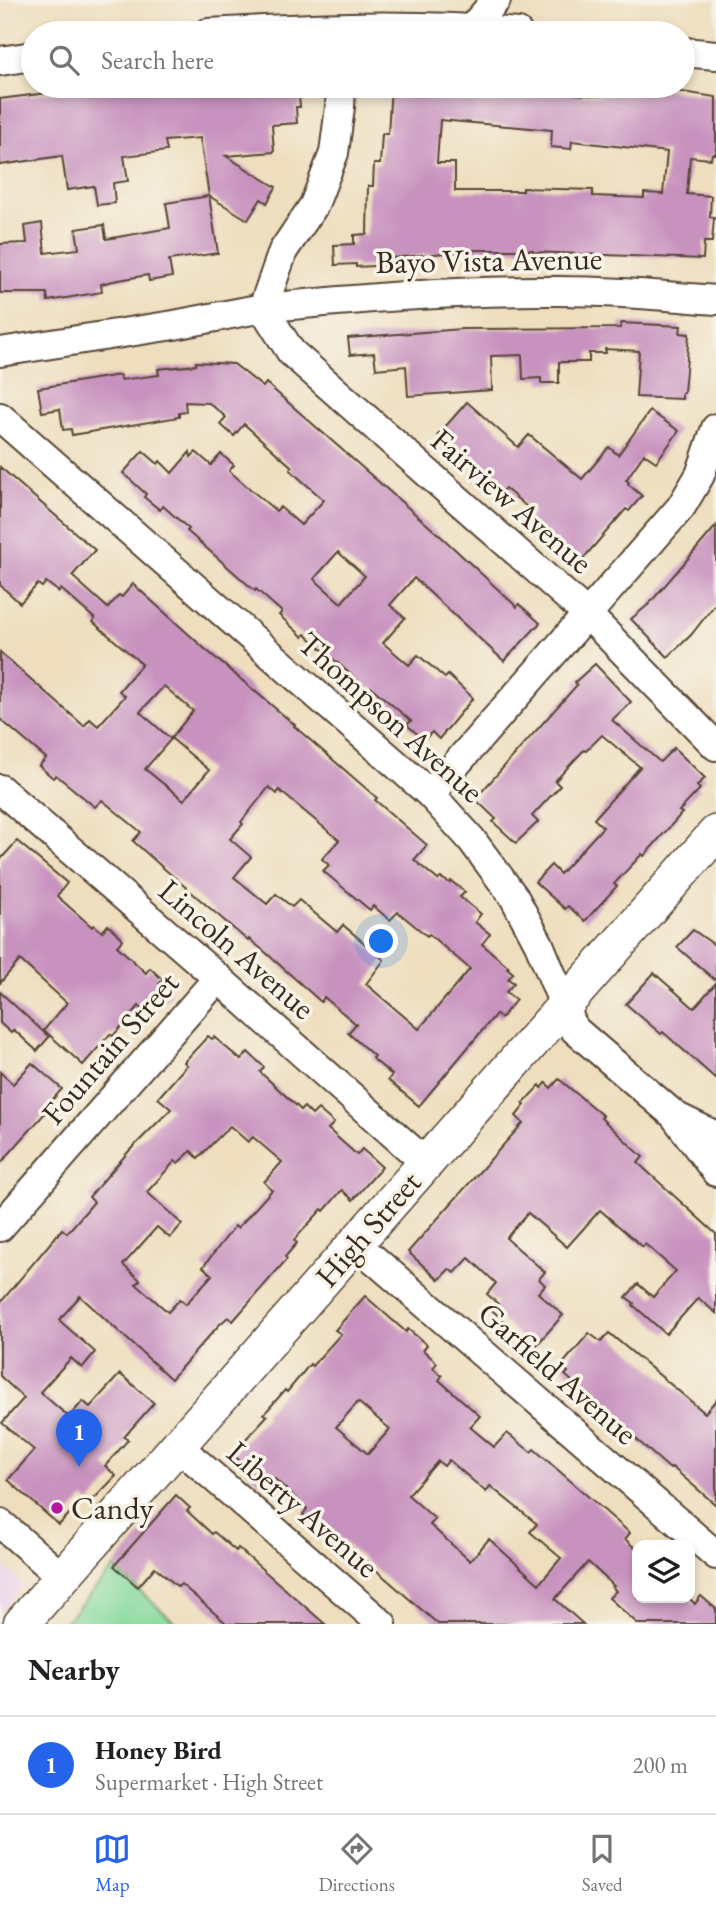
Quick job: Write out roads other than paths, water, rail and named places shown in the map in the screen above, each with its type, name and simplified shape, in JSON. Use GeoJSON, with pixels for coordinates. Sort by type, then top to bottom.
{"type":"FeatureCollection","features":[{"type":"Feature","properties":{"kind":"main road","name":"High Street"},"geometry":{"type":"LineString","coordinates":[[21,1624],[716,833]]}},
{"type":"Feature","properties":{"kind":"street"},"geometry":{"type":"LineString","coordinates":[[478,21],[496,0]]}},
{"type":"Feature","properties":{"kind":"street"},"geometry":{"type":"LineString","coordinates":[[695,53],[716,55]]}},
{"type":"Feature","properties":{"kind":"street"},"geometry":{"type":"LineString","coordinates":[[0,61],[21,58]]}},
{"type":"Feature","properties":{"kind":"street"},"geometry":{"type":"LineString","coordinates":[[263,308],[283,251],[314,205],[334,153],[341,98]]}},
{"type":"Feature","properties":{"kind":"street","name":"Bayo Vista Avenue"},"geometry":{"type":"LineString","coordinates":[[0,352],[263,308],[369,298],[530,291],[633,292],[716,300]]}},
{"type":"Feature","properties":{"kind":"street","name":"Fairview Avenue"},"geometry":{"type":"LineString","coordinates":[[263,308],[291,352],[587,614],[716,746]]}},
{"type":"Feature","properties":{"kind":"street","name":"Thompson Avenue"},"geometry":{"type":"LineString","coordinates":[[0,417],[430,794],[471,839],[514,897],[539,944],[578,1033],[674,1115],[716,1172]]}},
{"type":"Feature","properties":{"kind":"street"},"geometry":{"type":"LineString","coordinates":[[430,794],[681,507],[700,475],[716,428]]}},
{"type":"Feature","properties":{"kind":"street","name":"Lincoln Avenue"},"geometry":{"type":"LineString","coordinates":[[3,796],[218,978],[426,1163]]}},
{"type":"Feature","properties":{"kind":"street","name":"Fountain Street"},"geometry":{"type":"LineString","coordinates":[[0,1227],[218,978]]}},
{"type":"Feature","properties":{"kind":"street","name":"Thompson Avenue"},"geometry":{"type":"LineString","coordinates":[[674,1115],[716,1136]]}},
{"type":"Feature","properties":{"kind":"street","name":"Garfield Avenue"},"geometry":{"type":"LineString","coordinates":[[355,1244],[716,1555]]}},
{"type":"Feature","properties":{"kind":"street","name":"Liberty Avenue"},"geometry":{"type":"LineString","coordinates":[[178,1446],[382,1624]]}},
{"type":"Feature","properties":{"kind":"street"},"geometry":{"type":"LineString","coordinates":[[0,1522],[62,1577]]}},
{"type":"Feature","properties":{"kind":"place","name":"Honey Bird"},"geometry":{"type":"Point","coordinates":[79,1467]}},
{"type":"Feature","properties":{"kind":"place","name":"Candy"},"geometry":{"type":"Point","coordinates":[57,1508]}}]}
